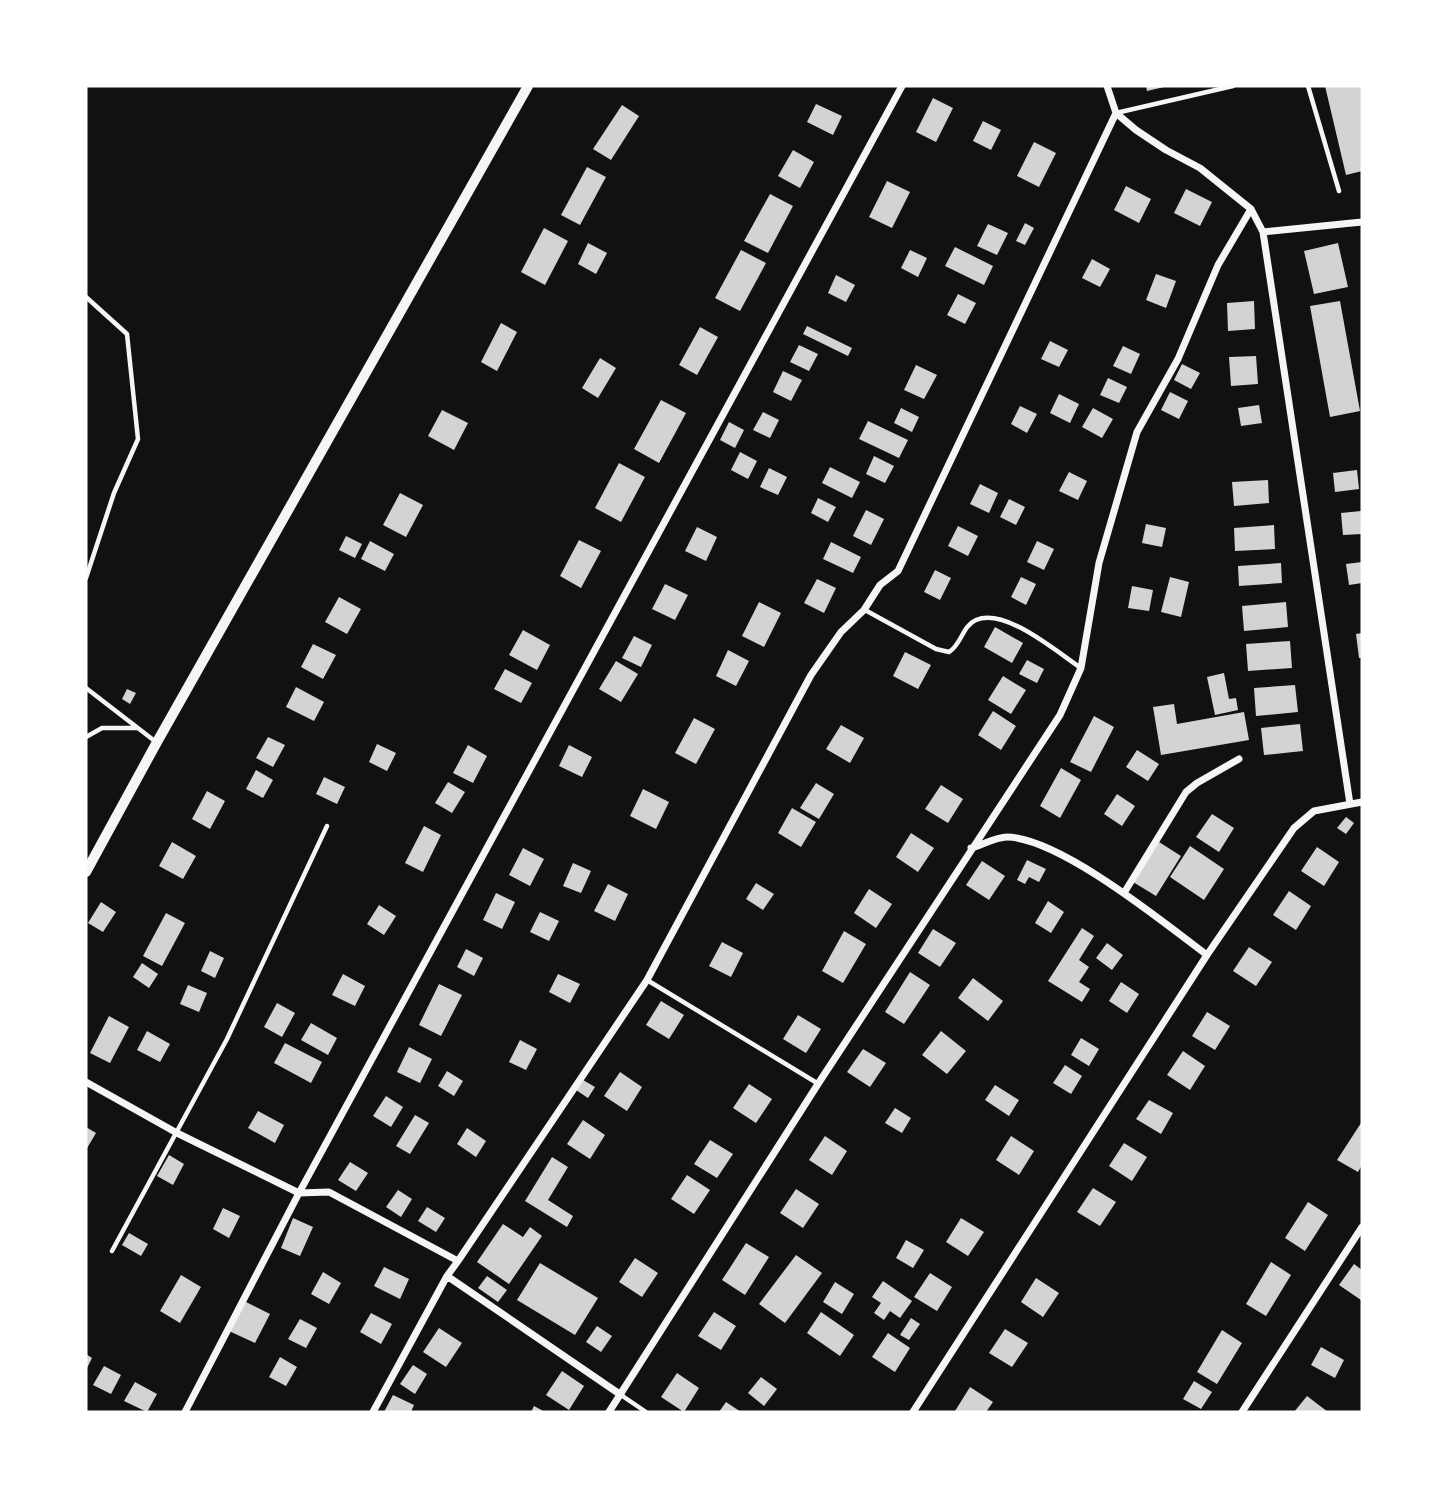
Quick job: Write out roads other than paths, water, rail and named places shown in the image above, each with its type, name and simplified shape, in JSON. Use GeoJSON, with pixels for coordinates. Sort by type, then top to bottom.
{"type":"FeatureCollection","features":[{"type":"Feature","properties":{"kind":"street"},"geometry":{"type":"LineString","coordinates":[[86,872],[156,742],[528,86]]}},
{"type":"Feature","properties":{"kind":"street"},"geometry":{"type":"LineString","coordinates":[[185,1412],[299,1193],[902,86]]}},
{"type":"Feature","properties":{"kind":"street"},"geometry":{"type":"LineString","coordinates":[[1107,86],[1116,113],[1166,150],[1200,168],[1251,209],[1263,232],[1350,804]]}},
{"type":"Feature","properties":{"kind":"street"},"geometry":{"type":"LineString","coordinates":[[373,1412],[447,1276],[647,980],[811,675],[841,632],[864,610],[880,585],[898,571],[1116,113]]}},
{"type":"Feature","properties":{"kind":"street"},"geometry":{"type":"LineString","coordinates":[[609,1412],[818,1084],[1060,715],[1082,668],[1099,563],[1137,432],[1178,359],[1218,265],[1251,209]]}},
{"type":"Feature","properties":{"kind":"street"},"geometry":{"type":"LineString","coordinates":[[1263,232],[1362,222]]}},
{"type":"Feature","properties":{"kind":"street"},"geometry":{"type":"LineString","coordinates":[[1124,893],[1186,792],[1239,759]]}},
{"type":"Feature","properties":{"kind":"street"},"geometry":{"type":"LineString","coordinates":[[912,1412],[1207,955],[1294,828],[1314,811],[1362,802]]}},
{"type":"Feature","properties":{"kind":"street"},"geometry":{"type":"LineString","coordinates":[[971,848],[1006,837],[1046,846],[1124,893],[1207,955]]}},
{"type":"Feature","properties":{"kind":"street"},"geometry":{"type":"LineString","coordinates":[[86,1082],[177,1133],[299,1193],[329,1192],[458,1261]]}},
{"type":"Feature","properties":{"kind":"street"},"geometry":{"type":"LineString","coordinates":[[1242,1412],[1362,1227]]}},
{"type":"Feature","properties":{"kind":"street"},"geometry":{"type":"LineString","coordinates":[[447,1276],[621,1395]]}},
{"type":"Feature","properties":{"kind":"lane"},"geometry":{"type":"LineString","coordinates":[[1116,113],[1233,86]]}},
{"type":"Feature","properties":{"kind":"lane"},"geometry":{"type":"LineString","coordinates":[[1308,86],[1339,191]]}},
{"type":"Feature","properties":{"kind":"lane"},"geometry":{"type":"LineString","coordinates":[[86,297],[127,334],[138,439],[114,493],[86,578]]}},
{"type":"Feature","properties":{"kind":"lane"},"geometry":{"type":"LineString","coordinates":[[864,610],[936,649],[949,652],[955,648],[968,625],[978,619],[1009,621],[1082,668]]}},
{"type":"Feature","properties":{"kind":"lane"},"geometry":{"type":"LineString","coordinates":[[86,688],[156,742]]}},
{"type":"Feature","properties":{"kind":"lane"},"geometry":{"type":"LineString","coordinates":[[86,737],[102,728],[138,728]]}},
{"type":"Feature","properties":{"kind":"lane"},"geometry":{"type":"LineString","coordinates":[[112,1251],[177,1133],[263,965],[327,826]]}},
{"type":"Feature","properties":{"kind":"lane"},"geometry":{"type":"LineString","coordinates":[[647,980],[818,1084]]}},
{"type":"Feature","properties":{"kind":"lane"},"geometry":{"type":"LineString","coordinates":[[621,1395],[646,1412]]}}]}
